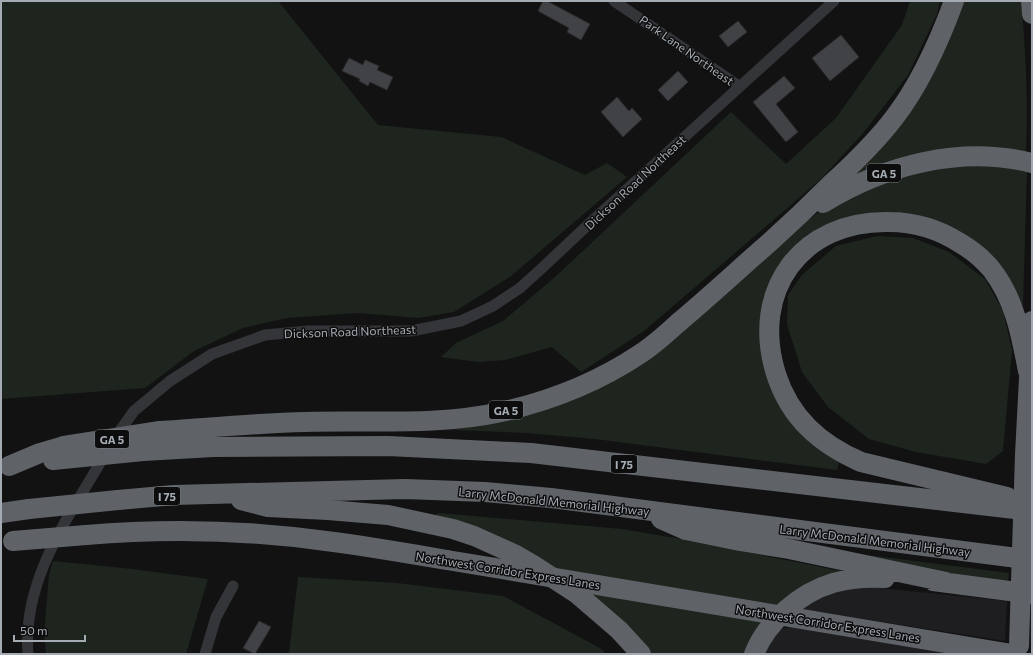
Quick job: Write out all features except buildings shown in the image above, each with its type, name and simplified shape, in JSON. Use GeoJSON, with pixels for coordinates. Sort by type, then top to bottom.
{"type":"FeatureCollection","features":[{"type":"Feature","properties":{"kind":"highway"},"geometry":{"type":"LineString","coordinates":[[793,221],[860,157],[894,118],[923,74],[942,34],[954,1]]}},
{"type":"Feature","properties":{"kind":"highway"},"geometry":{"type":"LineString","coordinates":[[1030,1],[1032,14]]}},
{"type":"Feature","properties":{"kind":"highway","name":"GA 5"},"geometry":{"type":"LineString","coordinates":[[58,453],[160,431],[304,422],[452,418],[498,412],[525,406],[557,396],[612,370],[641,353],[690,313],[793,221],[836,195],[865,180],[894,169],[953,158],[1005,158],[1032,162]]}},
{"type":"Feature","properties":{"kind":"highway"},"geometry":{"type":"LineString","coordinates":[[1028,371],[1019,328],[1012,305],[992,269],[980,256],[951,237],[934,229],[895,222],[876,221],[839,230],[819,239],[803,251],[790,266],[780,282],[773,301],[770,321],[770,343],[773,363],[779,383],[788,402],[799,418],[819,438],[844,454],[861,462],[987,493],[1032,502]]}},
{"type":"Feature","properties":{"kind":"highway"},"geometry":{"type":"LineString","coordinates":[[1016,651],[1028,371],[1032,321]]}},
{"type":"Feature","properties":{"kind":"highway","name":"I 75"},"geometry":{"type":"LineString","coordinates":[[5,467],[58,453],[143,451],[213,447],[388,446],[530,453],[1032,511]]}},
{"type":"Feature","properties":{"kind":"highway","name":"Larry McDonald Memorial Highway"},"geometry":{"type":"LineString","coordinates":[[1,513],[174,495],[405,489],[492,493],[551,498],[1032,560]]}},
{"type":"Feature","properties":{"kind":"highway"},"geometry":{"type":"LineString","coordinates":[[215,494],[268,507],[388,515],[453,529],[474,536],[514,554],[576,593],[619,630],[641,654]]}},
{"type":"Feature","properties":{"kind":"highway"},"geometry":{"type":"LineString","coordinates":[[639,509],[686,530],[789,549],[946,582],[1032,594]]}},
{"type":"Feature","properties":{"kind":"highway","name":"Northwest Corridor Express Lanes"},"geometry":{"type":"LineString","coordinates":[[7,542],[120,532],[182,530],[325,540],[1016,651]]}},
{"type":"Feature","properties":{"kind":"highway"},"geometry":{"type":"LineString","coordinates":[[754,654],[757,646],[781,614],[797,601],[814,591],[831,584],[866,578],[946,582]]}},
{"type":"Feature","properties":{"kind":"street","name":"Park Lane Northeast"},"geometry":{"type":"LineString","coordinates":[[614,1],[739,86]]}},
{"type":"Feature","properties":{"kind":"street","name":"Dickson Road Northeast"},"geometry":{"type":"LineString","coordinates":[[28,654],[29,620],[36,587],[54,542],[114,439],[134,411],[170,381],[212,354],[265,335],[308,331],[411,331],[461,321],[493,306],[520,288],[590,222],[834,1]]}},
{"type":"Feature","properties":{"kind":"street"},"geometry":{"type":"LineString","coordinates":[[205,654],[216,617],[233,586]]}},
{"type":"Feature","properties":{"kind":"shaded area"},"geometry":{"type":"Polygon","coordinates":[[[1,1],[278,1],[378,125],[501,137],[585,175],[607,163],[627,177],[511,276],[454,312],[419,318],[358,313],[287,318],[243,328],[194,351],[145,388],[1,399],[1,1]]]}},
{"type":"Feature","properties":{"kind":"shaded area"},"geometry":{"type":"Polygon","coordinates":[[[910,1],[940,1],[937,14],[908,75],[864,132],[820,180],[644,331],[581,372],[552,347],[505,360],[478,362],[441,357],[456,343],[503,321],[554,278],[731,112],[786,164],[836,118],[902,25],[910,1]]]}},
{"type":"Feature","properties":{"kind":"shaded area"},"geometry":{"type":"Polygon","coordinates":[[[961,1],[1021,1],[1026,76],[1026,151],[983,147],[850,179],[961,1]]]}},
{"type":"Feature","properties":{"kind":"shaded area"},"geometry":{"type":"Polygon","coordinates":[[[949,164],[1027,168],[1023,305],[1021,306],[933,222],[801,243],[762,350],[839,461],[837,470],[595,439],[526,433],[455,430],[456,427],[566,401],[823,209],[854,191],[949,164]]]}},
{"type":"Feature","properties":{"kind":"shaded area"},"geometry":{"type":"Polygon","coordinates":[[[877,236],[913,238],[949,252],[985,279],[1003,311],[1012,350],[1003,451],[986,464],[916,452],[869,439],[828,407],[802,372],[787,324],[788,295],[802,275],[836,246],[877,236]]]}},
{"type":"Feature","properties":{"kind":"shaded area"},"geometry":{"type":"Polygon","coordinates":[[[439,513],[622,529],[681,539],[841,571],[842,565],[862,569],[779,605],[551,568],[436,516],[436,514],[439,513]]]}},
{"type":"Feature","properties":{"kind":"shaded area"},"geometry":{"type":"Polygon","coordinates":[[[860,554],[1009,573],[1008,583],[954,576],[860,554]]]}},
{"type":"Feature","properties":{"kind":"shaded area"},"geometry":{"type":"Polygon","coordinates":[[[53,561],[208,579],[186,654],[46,654],[44,635],[49,575],[53,561]]]}},
{"type":"Feature","properties":{"kind":"shaded area"},"geometry":{"type":"Polygon","coordinates":[[[298,577],[397,583],[503,596],[600,648],[606,654],[289,654],[298,577]]]}},
{"type":"Feature","properties":{"kind":"shaded area"},"geometry":{"type":"Polygon","coordinates":[[[860,586],[1007,601],[1005,641],[799,609],[821,595],[860,586]]]}},
{"type":"Feature","properties":{"kind":"shaded area"},"geometry":{"type":"Polygon","coordinates":[[[589,592],[766,622],[747,654],[647,654],[589,592]]]}},
{"type":"Feature","properties":{"kind":"shaded area"},"geometry":{"type":"Polygon","coordinates":[[[798,626],[968,654],[762,654],[778,629],[798,626]]]}}]}
